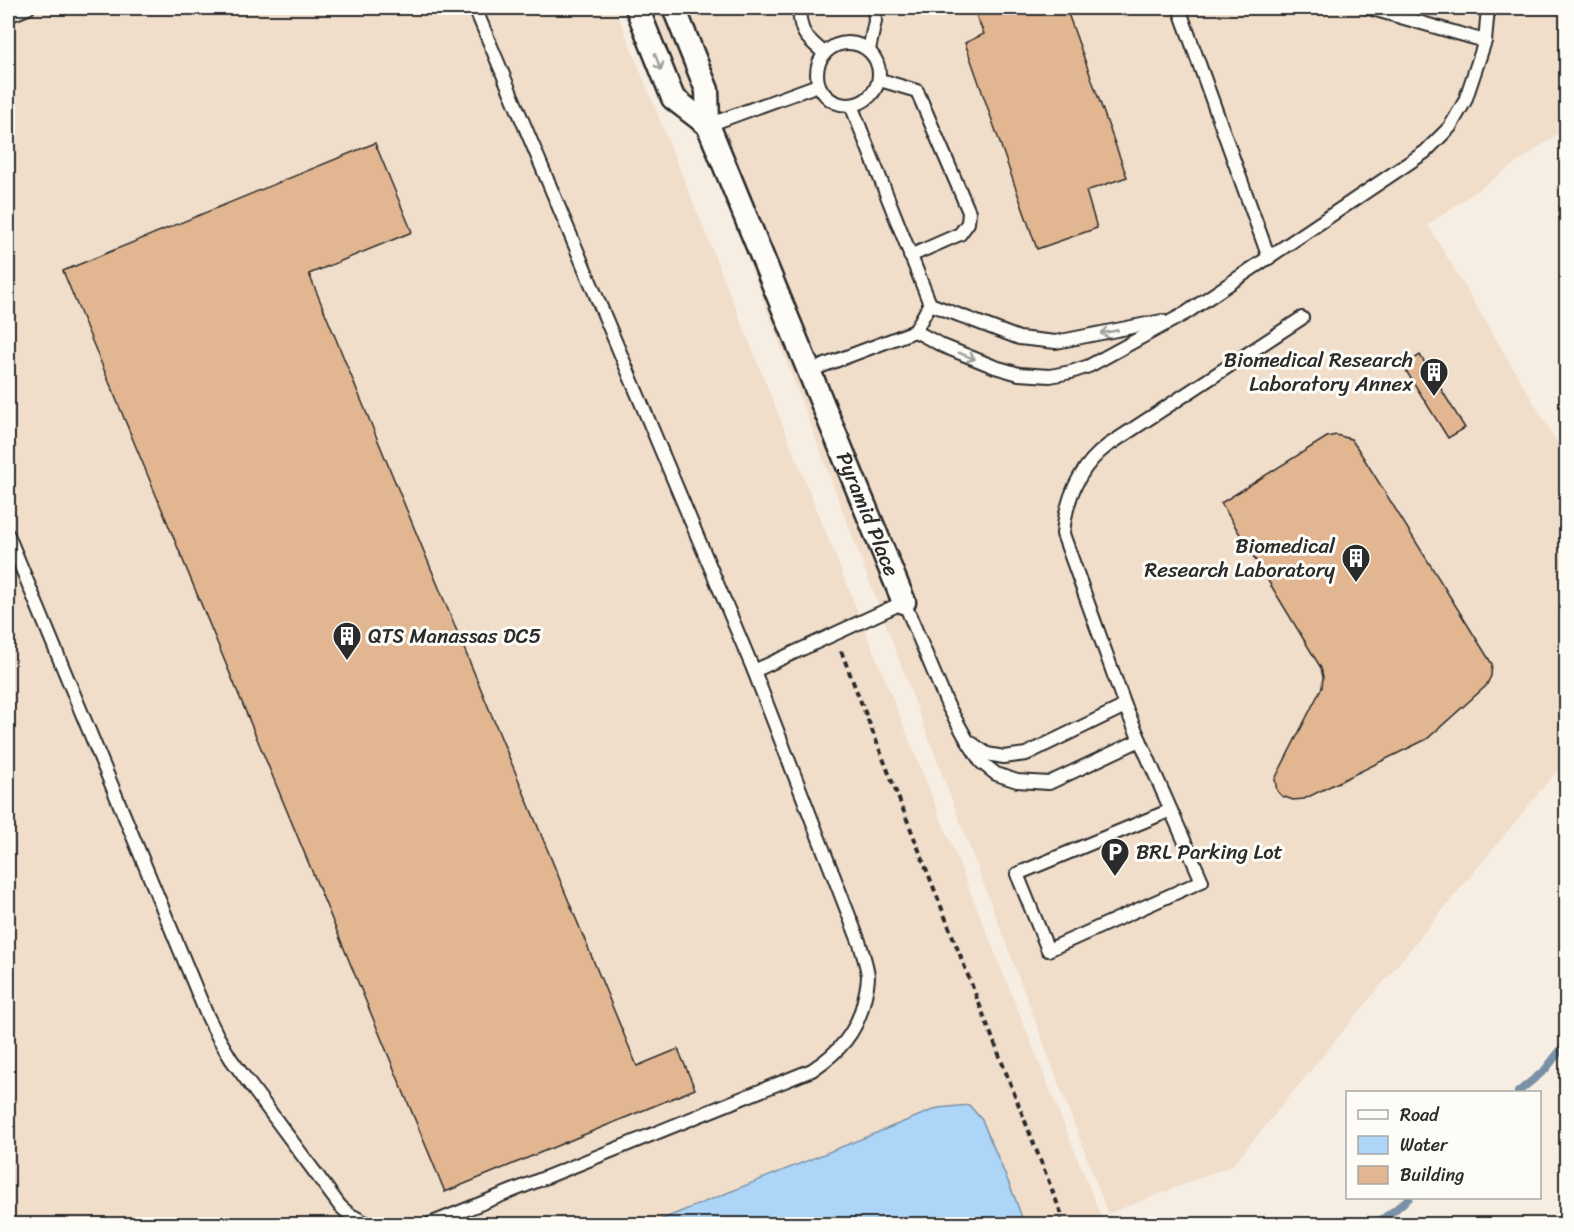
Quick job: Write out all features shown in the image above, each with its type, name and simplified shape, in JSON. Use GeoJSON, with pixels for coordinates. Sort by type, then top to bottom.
{"type":"FeatureCollection","features":[{"type":"Feature","properties":{"kind":"street"},"geometry":{"type":"LineString","coordinates":[[637,8],[673,99],[708,125]]}},
{"type":"Feature","properties":{"kind":"street","name":"Pyramid Place"},"geometry":{"type":"LineString","coordinates":[[674,8],[707,90],[708,125],[904,602]]}},
{"type":"Feature","properties":{"kind":"lane"},"geometry":{"type":"LineString","coordinates":[[8,16],[28,8]]}},
{"type":"Feature","properties":{"kind":"lane"},"geometry":{"type":"LineString","coordinates":[[430,1224],[812,1070],[836,1053],[854,1029],[860,1016],[868,977],[865,961],[754,671],[475,8]]}},
{"type":"Feature","properties":{"kind":"lane"},"geometry":{"type":"LineString","coordinates":[[799,8],[800,23],[807,39],[824,53]]}},
{"type":"Feature","properties":{"kind":"lane"},"geometry":{"type":"LineString","coordinates":[[869,50],[875,21],[874,8]]}},
{"type":"Feature","properties":{"kind":"lane"},"geometry":{"type":"LineString","coordinates":[[1179,8],[1269,258]]}},
{"type":"Feature","properties":{"kind":"lane"},"geometry":{"type":"LineString","coordinates":[[1370,8],[1485,41]]}},
{"type":"Feature","properties":{"kind":"lane"},"geometry":{"type":"LineString","coordinates":[[915,331],[943,346],[995,367],[1019,374],[1050,376],[1089,366],[1186,313],[1425,152],[1449,127],[1465,101],[1485,41],[1488,8]]}},
{"type":"Feature","properties":{"kind":"lane"},"geometry":{"type":"LineString","coordinates":[[854,42],[869,50],[878,63],[880,80],[873,95],[859,104],[843,106],[828,99],[818,85],[817,69],[824,53],[837,44],[854,42]]}},
{"type":"Feature","properties":{"kind":"lane"},"geometry":{"type":"LineString","coordinates":[[880,80],[917,91],[969,212],[968,223],[960,234],[910,255]]}},
{"type":"Feature","properties":{"kind":"lane"},"geometry":{"type":"LineString","coordinates":[[708,125],[818,85]]}},
{"type":"Feature","properties":{"kind":"lane"},"geometry":{"type":"LineString","coordinates":[[851,105],[930,304],[1019,338],[1056,342],[1155,324],[1186,313]]}},
{"type":"Feature","properties":{"kind":"lane"},"geometry":{"type":"LineString","coordinates":[[809,371],[915,331],[930,304]]}},
{"type":"Feature","properties":{"kind":"lane"},"geometry":{"type":"LineString","coordinates":[[1171,810],[1017,874],[1048,950],[1202,880],[1125,706],[1063,534],[1069,498],[1093,457],[1302,318]]}},
{"type":"Feature","properties":{"kind":"lane"},"geometry":{"type":"LineString","coordinates":[[8,535],[206,1013],[218,1037],[231,1059],[340,1206],[349,1214],[368,1224]]}},
{"type":"Feature","properties":{"kind":"lane"},"geometry":{"type":"LineString","coordinates":[[754,671],[904,602]]}},
{"type":"Feature","properties":{"kind":"lane","name":"Pyramid Place"},"geometry":{"type":"LineString","coordinates":[[904,602],[948,706],[967,740],[987,754],[1004,758],[1026,754],[1125,706]]}},
{"type":"Feature","properties":{"kind":"lane"},"geometry":{"type":"LineString","coordinates":[[967,740],[981,762],[996,774],[1017,781],[1048,783],[1140,741]]}},
{"type":"Feature","properties":{"kind":"path"},"geometry":{"type":"LineString","coordinates":[[834,634],[1061,1213],[1061,1224]]}},
{"type":"Feature","properties":{"kind":"shaded area"},"geometry":{"type":"Polygon","coordinates":[[[8,8],[615,8],[1104,1224],[8,1224],[8,8]]]}},
{"type":"Feature","properties":{"kind":"shaded area"},"geometry":{"type":"Polygon","coordinates":[[[653,8],[1566,8],[1566,128],[1428,225],[1566,457],[1566,760],[1233,1165],[1108,1214],[653,8]]]}},
{"type":"Feature","properties":{"kind":"water"},"geometry":{"type":"Polygon","coordinates":[[[969,1105],[982,1120],[1015,1198],[1022,1218],[1017,1224],[650,1224],[938,1108],[969,1105]]]}},
{"type":"Feature","properties":{"kind":"building"},"geometry":{"type":"Polygon","coordinates":[[[973,8],[1039,8],[1040,14],[1066,8],[1127,177],[1086,191],[1097,228],[1037,249],[965,43],[984,34],[973,8]]]}},
{"type":"Feature","properties":{"kind":"building","name":"QTS Manassas DC5"},"geometry":{"type":"Polygon","coordinates":[[[375,143],[412,232],[309,274],[637,1066],[678,1049],[695,1089],[445,1192],[63,271],[375,143]]]}},
{"type":"Feature","properties":{"kind":"building","name":"Biomedical Research Laboratory Annex"},"geometry":{"type":"Polygon","coordinates":[[[1420,355],[1465,428],[1448,438],[1403,366],[1420,355]]]}},
{"type":"Feature","properties":{"kind":"building","name":"Biomedical Research Laboratory"},"geometry":{"type":"Polygon","coordinates":[[[1336,435],[1351,439],[1358,449],[1492,664],[1491,676],[1486,686],[1427,739],[1304,799],[1293,800],[1282,796],[1277,791],[1275,779],[1322,687],[1321,668],[1221,503],[1327,437],[1336,435]]]}},
{"type":"Feature","properties":{"kind":"waterway"},"geometry":{"type":"LineString","coordinates":[[1519,1091],[1545,1070],[1566,1043]]}},
{"type":"Feature","properties":{"kind":"waterway"},"geometry":{"type":"LineString","coordinates":[[1375,1224],[1408,1199]]}},
{"type":"Feature","properties":{"kind":"place","name":"Biomedical Research Laboratory Annex"},"geometry":{"type":"Point","coordinates":[1434,398]}},
{"type":"Feature","properties":{"kind":"place","name":"Biomedical Research Laboratory"},"geometry":{"type":"Point","coordinates":[1356,584]}},
{"type":"Feature","properties":{"kind":"place","name":"QTS Manassas DC5"},"geometry":{"type":"Point","coordinates":[347,662]}},
{"type":"Feature","properties":{"kind":"place","name":"BRL Parking Lot"},"geometry":{"type":"Point","coordinates":[1115,878]}}]}
